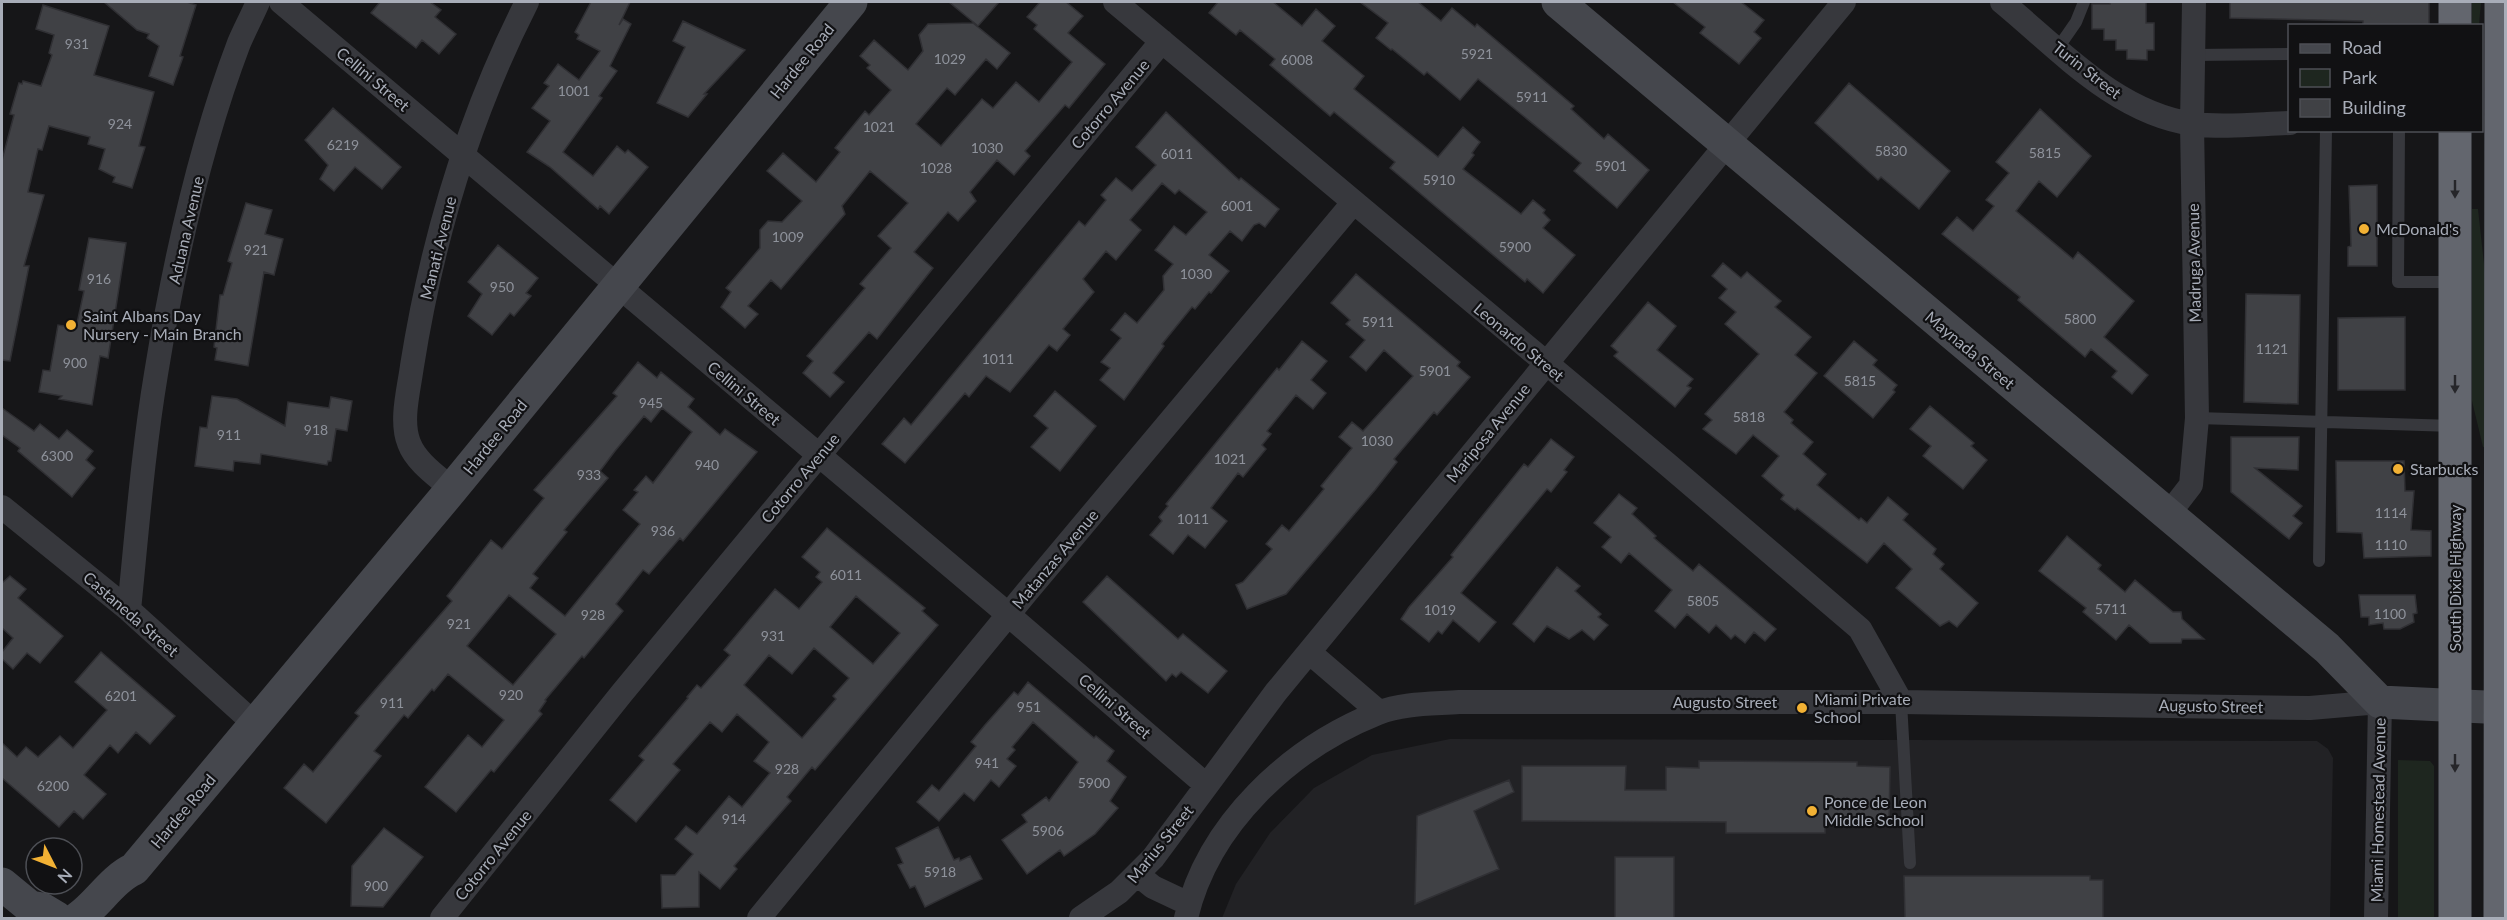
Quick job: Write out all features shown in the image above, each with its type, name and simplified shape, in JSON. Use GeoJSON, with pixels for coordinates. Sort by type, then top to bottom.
{"type":"FeatureCollection","features":[{"type":"Feature","properties":{"kind":"highway"},"geometry":{"type":"LineString","coordinates":[[2455,2],[2455,24]]}},
{"type":"Feature","properties":{"kind":"highway"},"geometry":{"type":"LineString","coordinates":[[2500,918],[2503,708],[2492,118],[2501,2]]}},
{"type":"Feature","properties":{"kind":"highway","name":"South Dixie Highway"},"geometry":{"type":"LineString","coordinates":[[2455,132],[2455,918]]}},
{"type":"Feature","properties":{"kind":"street","name":"Aduana Avenue"},"geometry":{"type":"LineString","coordinates":[[129,610],[147,435],[169,304],[190,211],[215,119],[239,45],[258,2]]}},
{"type":"Feature","properties":{"kind":"street","name":"Cellini Street"},"geometry":{"type":"LineString","coordinates":[[281,2],[1009,615],[1206,785]]}},
{"type":"Feature","properties":{"kind":"street","name":"Manati Avenue"},"geometry":{"type":"LineString","coordinates":[[452,489],[412,450],[406,434],[406,416],[416,340],[428,277],[463,155],[490,83],[526,2]]}},
{"type":"Feature","properties":{"kind":"street","name":"Hardee Road"},"geometry":{"type":"LineString","coordinates":[[105,918],[130,883],[134,869],[452,489],[850,2]]}},
{"type":"Feature","properties":{"kind":"street","name":"Leonardo Street"},"geometry":{"type":"LineString","coordinates":[[1115,2],[1667,464],[1860,629],[1901,702]]}},
{"type":"Feature","properties":{"kind":"street","name":"Maynada Street"},"geometry":{"type":"LineString","coordinates":[[1558,2],[2167,516],[2327,648],[2379,702]]}},
{"type":"Feature","properties":{"kind":"street","name":"Mariposa Avenue"},"geometry":{"type":"LineString","coordinates":[[1206,785],[1309,652],[1544,363],[1844,2]]}},
{"type":"Feature","properties":{"kind":"street","name":"Turin Street"},"geometry":{"type":"LineString","coordinates":[[2002,2],[2102,85],[2151,114],[2192,124],[2288,123]]}},
{"type":"Feature","properties":{"kind":"street","name":"Madruga Avenue"},"geometry":{"type":"LineString","coordinates":[[2167,516],[2191,485],[2197,418],[2192,124],[2194,2]]}},
{"type":"Feature","properties":{"kind":"street","name":"Cotorro Avenue"},"geometry":{"type":"LineString","coordinates":[[442,918],[622,693],[1162,41]]}},
{"type":"Feature","properties":{"kind":"street","name":"Matanzas Avenue"},"geometry":{"type":"LineString","coordinates":[[759,918],[1353,203]]}},
{"type":"Feature","properties":{"kind":"street","name":"Castaneda Street"},"geometry":{"type":"LineString","coordinates":[[2,507],[129,610],[256,725]]}},
{"type":"Feature","properties":{"kind":"street"},"geometry":{"type":"LineString","coordinates":[[1309,652],[1379,712]]}},
{"type":"Feature","properties":{"kind":"street","name":"Augusto Street"},"geometry":{"type":"LineString","coordinates":[[1187,911],[1200,878],[1229,828],[1255,794],[1308,751],[1379,712],[1399,707],[1459,702],[1901,702],[2310,708],[2379,702],[2503,708]]}},
{"type":"Feature","properties":{"kind":"street","name":"Miami Homestead Avenue"},"geometry":{"type":"LineString","coordinates":[[2376,918],[2379,702]]}},
{"type":"Feature","properties":{"kind":"street","name":"Marius Street"},"geometry":{"type":"LineString","coordinates":[[1081,918],[1119,892],[1137,874],[1165,842],[1206,785]]}},
{"type":"Feature","properties":{"kind":"street","name":"Hardee Road"},"geometry":{"type":"LineString","coordinates":[[78,918],[92,908],[121,875],[134,869]]}},
{"type":"Feature","properties":{"kind":"street"},"geometry":{"type":"LineString","coordinates":[[1137,874],[1187,911]]}},
{"type":"Feature","properties":{"kind":"street"},"geometry":{"type":"LineString","coordinates":[[2,884],[40,915]]}},
{"type":"Feature","properties":{"kind":"lane"},"geometry":{"type":"LineString","coordinates":[[2058,48],[2076,22],[2084,2]]}},
{"type":"Feature","properties":{"kind":"lane"},"geometry":{"type":"LineString","coordinates":[[2193,55],[2288,54]]}},
{"type":"Feature","properties":{"kind":"lane"},"geometry":{"type":"LineString","coordinates":[[2319,561],[2326,132]]}},
{"type":"Feature","properties":{"kind":"lane"},"geometry":{"type":"LineString","coordinates":[[2399,132],[2398,282],[2454,282]]}},
{"type":"Feature","properties":{"kind":"lane"},"geometry":{"type":"LineString","coordinates":[[2197,418],[2455,426]]}},
{"type":"Feature","properties":{"kind":"lane"},"geometry":{"type":"LineString","coordinates":[[1901,702],[1910,864]]}},
{"type":"Feature","properties":{"kind":"shaded area","name":"Ponce de Leon Middle School"},"geometry":{"type":"Polygon","coordinates":[[[1450,739],[2317,741],[2328,749],[2333,758],[2330,918],[1222,918],[1236,884],[1270,833],[1314,788],[1372,755],[1450,739]]]}},
{"type":"Feature","properties":{"kind":"green space"},"geometry":{"type":"Polygon","coordinates":[[[2472,2],[2481,2],[2479,24],[2472,24],[2472,2]]]}},
{"type":"Feature","properties":{"kind":"green space"},"geometry":{"type":"Polygon","coordinates":[[[2472,209],[2478,209],[2488,300],[2488,446],[2483,447],[2472,401],[2472,209]]]}},
{"type":"Feature","properties":{"kind":"green space"},"geometry":{"type":"Polygon","coordinates":[[[2398,760],[2430,761],[2434,766],[2434,918],[2398,918],[2398,760]]]}},
{"type":"Feature","properties":{"kind":"building"},"geometry":{"type":"Polygon","coordinates":[[[104,2],[187,2],[196,5],[180,56],[183,57],[173,85],[149,76],[159,46],[147,38],[149,34],[137,30],[104,2]]]}},
{"type":"Feature","properties":{"kind":"building"},"geometry":{"type":"Polygon","coordinates":[[[380,2],[430,2],[441,10],[435,17],[456,34],[439,54],[422,40],[416,48],[371,13],[380,2]]]}},
{"type":"Feature","properties":{"kind":"building"},"geometry":{"type":"Polygon","coordinates":[[[591,2],[630,2],[619,25],[623,19],[631,24],[610,66],[617,71],[599,96],[602,98],[563,152],[593,176],[617,146],[625,153],[628,150],[648,167],[609,214],[600,206],[598,209],[550,167],[527,152],[550,121],[532,108],[549,86],[544,83],[558,64],[579,80],[600,51],[577,39],[579,35],[575,32],[591,2]]]}},
{"type":"Feature","properties":{"kind":"building"},"geometry":{"type":"Polygon","coordinates":[[[949,2],[999,2],[978,26],[949,2]]]}},
{"type":"Feature","properties":{"kind":"building"},"geometry":{"type":"Polygon","coordinates":[[[1040,2],[1066,2],[1083,16],[1068,33],[1105,64],[1069,108],[1065,105],[1025,151],[1030,156],[1014,175],[997,160],[970,192],[976,201],[958,221],[948,212],[914,252],[933,268],[877,339],[869,332],[833,373],[844,382],[830,397],[803,373],[813,361],[807,356],[865,288],[860,284],[891,248],[878,236],[908,203],[870,171],[842,206],[845,214],[781,289],[771,280],[748,306],[758,314],[745,328],[721,307],[731,292],[726,288],[760,248],[760,230],[768,221],[782,222],[802,201],[767,171],[783,153],[816,182],[840,152],[835,148],[865,111],[869,115],[891,90],[867,68],[870,65],[860,56],[874,40],[908,70],[923,51],[919,35],[928,24],[973,23],[1010,53],[997,69],[986,59],[955,95],[947,88],[916,124],[941,146],[982,99],[993,108],[1016,82],[1039,102],[1072,62],[1034,29],[1037,25],[1027,17],[1040,2]]]}},
{"type":"Feature","properties":{"kind":"building"},"geometry":{"type":"Polygon","coordinates":[[[1218,2],[1273,2],[1302,26],[1316,9],[1335,26],[1322,41],[1364,76],[1354,89],[1438,157],[1463,127],[1480,142],[1472,153],[1474,155],[1463,169],[1521,214],[1533,200],[1545,210],[1543,213],[1550,220],[1543,228],[1575,255],[1543,293],[1527,279],[1525,282],[1390,168],[1395,162],[1334,112],[1330,116],[1270,65],[1275,59],[1240,30],[1236,35],[1209,13],[1218,2]]]}},
{"type":"Feature","properties":{"kind":"building"},"geometry":{"type":"Polygon","coordinates":[[[1360,2],[1418,2],[1441,21],[1452,8],[1475,27],[1477,24],[1574,106],[1571,109],[1604,139],[1608,134],[1649,170],[1617,208],[1574,171],[1581,163],[1478,79],[1460,100],[1427,72],[1424,75],[1376,38],[1388,23],[1360,2]]]}},
{"type":"Feature","properties":{"kind":"building"},"geometry":{"type":"Polygon","coordinates":[[[1673,2],[1741,2],[1764,20],[1754,32],[1761,38],[1739,64],[1700,33],[1705,27],[1673,2]]]}},
{"type":"Feature","properties":{"kind":"building"},"geometry":{"type":"Polygon","coordinates":[[[2110,2],[2146,2],[2146,23],[2154,23],[2154,50],[2147,50],[2147,60],[2127,59],[2127,50],[2116,50],[2116,40],[2104,40],[2104,29],[2092,29],[2092,4],[2110,4],[2110,2]]]}},
{"type":"Feature","properties":{"kind":"building"},"geometry":{"type":"Polygon","coordinates":[[[2230,2],[2429,2],[2429,24],[2363,24],[2363,21],[2230,18],[2230,2]]]}},
{"type":"Feature","properties":{"kind":"building"},"geometry":{"type":"Polygon","coordinates":[[[43,5],[109,26],[94,75],[154,92],[139,146],[145,147],[132,188],[113,182],[115,177],[99,169],[105,149],[88,144],[90,137],[49,126],[42,150],[38,149],[28,192],[44,195],[24,266],[29,266],[10,361],[2,360],[2,160],[14,115],[10,114],[19,83],[22,84],[23,81],[41,86],[52,55],[49,53],[54,35],[36,29],[43,5]]]}},
{"type":"Feature","properties":{"kind":"building"},"geometry":{"type":"Polygon","coordinates":[[[683,21],[745,50],[704,94],[707,94],[688,117],[657,103],[685,47],[673,41],[683,21]]]}},
{"type":"Feature","properties":{"kind":"building"},"geometry":{"type":"Polygon","coordinates":[[[1849,83],[1950,171],[1919,209],[1881,177],[1878,180],[1815,123],[1849,83]]]}},
{"type":"Feature","properties":{"kind":"building"},"geometry":{"type":"Polygon","coordinates":[[[333,108],[401,167],[382,189],[355,167],[334,191],[320,179],[328,165],[305,140],[333,108]]]}},
{"type":"Feature","properties":{"kind":"building"},"geometry":{"type":"Polygon","coordinates":[[[2040,109],[2091,156],[2057,197],[2039,181],[2016,211],[2073,259],[2078,252],[2134,301],[2104,337],[2148,375],[2132,394],[2112,377],[2117,371],[2091,349],[2085,357],[2018,300],[2020,297],[1942,234],[1957,217],[1973,231],[1994,206],[1986,200],[2009,173],[1996,162],[2040,109]]]}},
{"type":"Feature","properties":{"kind":"building"},"geometry":{"type":"Polygon","coordinates":[[[1166,112],[1239,180],[1241,178],[1279,209],[1265,227],[1259,223],[1254,225],[1242,241],[1230,231],[1209,255],[1229,271],[1195,309],[1192,307],[1162,344],[1164,346],[1124,400],[1100,380],[1110,368],[1101,362],[1121,338],[1111,330],[1125,313],[1137,323],[1164,290],[1163,276],[1173,264],[1155,250],[1174,226],[1186,235],[1207,212],[1179,190],[1175,194],[1162,183],[1130,220],[1141,230],[1116,260],[1106,251],[1083,279],[1094,292],[1063,329],[1070,335],[1057,351],[1049,345],[1010,392],[986,376],[969,397],[965,393],[905,463],[882,444],[904,418],[911,425],[1079,221],[1085,226],[1106,200],[1101,195],[1116,178],[1132,191],[1156,165],[1136,147],[1166,112]]]}},
{"type":"Feature","properties":{"kind":"building","name":"McDonald's"},"geometry":{"type":"Polygon","coordinates":[[[2377,185],[2377,266],[2348,266],[2348,247],[2351,246],[2349,186],[2377,185]]]}},
{"type":"Feature","properties":{"kind":"building"},"geometry":{"type":"Polygon","coordinates":[[[246,203],[272,210],[265,234],[283,239],[274,275],[264,272],[248,366],[215,360],[217,348],[214,347],[220,295],[223,295],[232,263],[228,261],[246,203]]]}},
{"type":"Feature","properties":{"kind":"building"},"geometry":{"type":"Polygon","coordinates":[[[89,238],[126,243],[108,358],[100,356],[92,405],[59,399],[62,396],[39,392],[43,370],[50,371],[58,325],[76,328],[84,291],[79,290],[89,238]]]}},
{"type":"Feature","properties":{"kind":"building"},"geometry":{"type":"Polygon","coordinates":[[[498,245],[538,278],[526,293],[531,296],[514,316],[510,313],[492,335],[468,316],[482,294],[468,282],[498,245]]]}},
{"type":"Feature","properties":{"kind":"building"},"geometry":{"type":"Polygon","coordinates":[[[1723,263],[1741,278],[1747,272],[1781,301],[1775,307],[1811,337],[1795,355],[1817,373],[1784,412],[1793,420],[1791,423],[1813,442],[1803,454],[1826,474],[1817,485],[1859,520],[1861,518],[1867,523],[1888,497],[1908,514],[1903,520],[1936,549],[1933,554],[1944,564],[1940,569],[1978,603],[1957,627],[1949,621],[1940,626],[1896,588],[1912,569],[1884,543],[1867,563],[1797,508],[1795,510],[1781,499],[1784,495],[1762,476],[1779,456],[1753,435],[1736,454],[1703,429],[1712,420],[1705,414],[1759,354],[1725,324],[1736,312],[1719,298],[1727,289],[1712,276],[1723,263]]]}},
{"type":"Feature","properties":{"kind":"building"},"geometry":{"type":"Polygon","coordinates":[[[1356,274],[1460,362],[1457,366],[1470,377],[1437,415],[1434,412],[1394,459],[1397,462],[1375,490],[1286,594],[1247,609],[1236,585],[1243,582],[1272,549],[1266,544],[1282,525],[1289,531],[1324,489],[1321,486],[1352,448],[1339,437],[1352,422],[1363,431],[1413,376],[1384,350],[1366,371],[1350,357],[1365,340],[1346,324],[1350,320],[1331,303],[1356,274]]]}},
{"type":"Feature","properties":{"kind":"building"},"geometry":{"type":"Polygon","coordinates":[[[2246,294],[2300,295],[2298,404],[2244,402],[2246,294]]]}},
{"type":"Feature","properties":{"kind":"building"},"geometry":{"type":"Polygon","coordinates":[[[1648,302],[1676,326],[1657,350],[1693,379],[1687,386],[1691,388],[1675,407],[1614,356],[1618,352],[1611,346],[1648,302]]]}},
{"type":"Feature","properties":{"kind":"building"},"geometry":{"type":"Polygon","coordinates":[[[2405,317],[2405,390],[2338,390],[2338,318],[2405,317]]]}},
{"type":"Feature","properties":{"kind":"building"},"geometry":{"type":"Polygon","coordinates":[[[1302,341],[1327,361],[1311,380],[1326,393],[1313,409],[1296,395],[1267,431],[1271,434],[1262,445],[1266,449],[1243,477],[1238,473],[1211,508],[1227,521],[1205,548],[1188,535],[1173,554],[1150,535],[1162,521],[1159,517],[1168,506],[1166,504],[1277,368],[1279,370],[1302,341]]]}},
{"type":"Feature","properties":{"kind":"building"},"geometry":{"type":"Polygon","coordinates":[[[1854,341],[1877,360],[1873,365],[1897,385],[1893,390],[1895,392],[1873,418],[1824,376],[1854,341]]]}},
{"type":"Feature","properties":{"kind":"building"},"geometry":{"type":"Polygon","coordinates":[[[638,362],[657,378],[661,372],[694,399],[688,407],[720,435],[725,429],[757,452],[683,541],[680,538],[649,574],[643,570],[616,604],[623,611],[545,700],[539,711],[542,714],[494,772],[491,770],[456,812],[425,787],[468,735],[482,747],[504,720],[448,674],[408,718],[404,715],[374,751],[381,756],[326,823],[284,788],[304,764],[313,772],[359,716],[355,713],[452,601],[447,596],[491,540],[502,549],[544,498],[534,490],[617,396],[613,393],[638,362]],[[662,408],[651,422],[644,416],[615,451],[600,471],[608,478],[564,530],[567,532],[533,574],[538,578],[530,588],[565,616],[640,524],[623,510],[638,492],[634,490],[646,476],[653,483],[692,432],[662,408]],[[509,595],[467,646],[513,685],[556,634],[509,595]]]}},
{"type":"Feature","properties":{"kind":"building"},"geometry":{"type":"Polygon","coordinates":[[[1055,391],[1096,426],[1060,471],[1031,447],[1048,428],[1034,416],[1055,391]]]}},
{"type":"Feature","properties":{"kind":"building"},"geometry":{"type":"Polygon","coordinates":[[[212,396],[237,399],[285,426],[288,402],[329,408],[331,397],[352,401],[347,431],[336,429],[331,461],[328,461],[327,465],[261,454],[260,464],[234,461],[233,471],[195,466],[200,427],[207,428],[212,396]]]}},
{"type":"Feature","properties":{"kind":"building"},"geometry":{"type":"Polygon","coordinates":[[[1930,406],[1974,443],[1971,446],[1987,460],[1963,489],[1923,456],[1931,446],[1910,429],[1930,406]]]}},
{"type":"Feature","properties":{"kind":"building"},"geometry":{"type":"Polygon","coordinates":[[[2,408],[34,431],[40,424],[59,439],[67,430],[93,451],[86,460],[95,468],[72,497],[18,451],[20,448],[2,435],[2,408]]]}},
{"type":"Feature","properties":{"kind":"building"},"geometry":{"type":"Polygon","coordinates":[[[2231,437],[2299,437],[2298,470],[2255,468],[2302,506],[2293,516],[2302,523],[2289,539],[2231,492],[2231,437]]]}},
{"type":"Feature","properties":{"kind":"building"},"geometry":{"type":"Polygon","coordinates":[[[1551,439],[1574,457],[1564,470],[1567,472],[1551,492],[1547,489],[1461,593],[1496,622],[1479,642],[1453,620],[1442,634],[1438,631],[1429,642],[1401,619],[1453,557],[1451,555],[1524,464],[1528,467],[1551,439]]]}},
{"type":"Feature","properties":{"kind":"building"},"geometry":{"type":"Polygon","coordinates":[[[2336,461],[2404,461],[2405,491],[2414,491],[2411,530],[2431,531],[2431,556],[2364,558],[2362,533],[2337,532],[2336,461]]]}},
{"type":"Feature","properties":{"kind":"building"},"geometry":{"type":"Polygon","coordinates":[[[1619,494],[1637,508],[1632,514],[1656,536],[1654,538],[1693,571],[1699,564],[1776,629],[1765,641],[1754,632],[1745,643],[1735,635],[1731,639],[1716,625],[1709,633],[1687,614],[1675,628],[1655,611],[1672,590],[1629,553],[1621,563],[1602,547],[1611,537],[1594,523],[1619,494]]]}},
{"type":"Feature","properties":{"kind":"building"},"geometry":{"type":"Polygon","coordinates":[[[827,528],[925,608],[922,611],[938,625],[815,770],[812,767],[787,797],[791,801],[734,866],[737,869],[720,889],[699,872],[699,907],[662,908],[661,875],[675,875],[693,854],[675,839],[686,826],[697,834],[729,796],[742,807],[770,773],[754,761],[769,742],[737,714],[722,732],[710,722],[673,764],[680,770],[636,822],[610,800],[644,760],[639,756],[687,697],[697,685],[701,688],[730,655],[724,650],[775,589],[799,609],[822,582],[816,577],[820,572],[802,557],[827,528]],[[856,596],[830,627],[873,664],[900,633],[856,596]],[[814,648],[792,674],[769,655],[744,685],[802,738],[836,699],[833,696],[849,678],[814,648]]]}},
{"type":"Feature","properties":{"kind":"building"},"geometry":{"type":"Polygon","coordinates":[[[2067,536],[2101,565],[2098,569],[2125,592],[2135,580],[2173,612],[2181,612],[2182,619],[2204,639],[2182,639],[2181,643],[2150,643],[2129,625],[2116,640],[2083,612],[2086,608],[2039,571],[2067,536]]]}},
{"type":"Feature","properties":{"kind":"building"},"geometry":{"type":"Polygon","coordinates":[[[1557,567],[1580,586],[1575,591],[1601,614],[1598,617],[1608,625],[1594,640],[1582,630],[1569,639],[1547,626],[1534,642],[1513,624],[1557,567]]]}},
{"type":"Feature","properties":{"kind":"building"},"geometry":{"type":"Polygon","coordinates":[[[10,576],[26,589],[18,598],[63,636],[40,663],[27,653],[13,669],[2,659],[2,652],[13,638],[2,628],[2,583],[10,576]]]}},
{"type":"Feature","properties":{"kind":"building"},"geometry":{"type":"Polygon","coordinates":[[[1107,576],[1178,639],[1183,634],[1227,671],[1208,693],[1181,672],[1176,677],[1172,674],[1166,681],[1083,602],[1107,576]]]}},
{"type":"Feature","properties":{"kind":"building"},"geometry":{"type":"Polygon","coordinates":[[[2359,595],[2415,595],[2417,613],[2413,614],[2414,622],[2400,629],[2384,629],[2383,623],[2369,625],[2369,617],[2361,617],[2359,595]]]}},
{"type":"Feature","properties":{"kind":"building"},"geometry":{"type":"Polygon","coordinates":[[[101,652],[175,716],[150,744],[136,732],[118,753],[110,745],[84,775],[106,794],[83,819],[74,811],[59,827],[2,778],[2,743],[17,757],[26,747],[38,757],[60,736],[73,748],[107,710],[75,682],[101,652]]]}},
{"type":"Feature","properties":{"kind":"building"},"geometry":{"type":"Polygon","coordinates":[[[1028,682],[1094,738],[1096,736],[1114,751],[1107,761],[1126,777],[1110,801],[1118,808],[1095,834],[1064,856],[1060,850],[1027,874],[1002,840],[1027,822],[1022,815],[1046,797],[1049,801],[1078,762],[1033,722],[1012,747],[1015,750],[1007,759],[1016,766],[999,787],[991,780],[974,801],[964,793],[939,821],[917,802],[932,785],[939,791],[976,746],[971,742],[1014,692],[1018,695],[1028,682]]]}},
{"type":"Feature","properties":{"kind":"building"},"geometry":{"type":"Polygon","coordinates":[[[1699,761],[1857,762],[1857,766],[1890,767],[1889,825],[1825,825],[1825,833],[1726,833],[1726,822],[1522,821],[1522,766],[1626,766],[1625,790],[1666,790],[1666,767],[1699,768],[1699,761]]]}},
{"type":"Feature","properties":{"kind":"building"},"geometry":{"type":"Polygon","coordinates":[[[1509,780],[1514,792],[1474,811],[1499,869],[1415,904],[1417,816],[1509,780]]]}},
{"type":"Feature","properties":{"kind":"building"},"geometry":{"type":"Polygon","coordinates":[[[938,827],[954,860],[959,858],[960,861],[970,856],[982,879],[925,907],[915,886],[910,888],[898,865],[903,863],[896,848],[938,827]]]}},
{"type":"Feature","properties":{"kind":"building"},"geometry":{"type":"Polygon","coordinates":[[[384,828],[423,857],[383,907],[351,906],[352,866],[384,828]]]}},
{"type":"Feature","properties":{"kind":"building"},"geometry":{"type":"Polygon","coordinates":[[[1615,857],[1674,857],[1674,918],[1615,918],[1615,857]]]}},
{"type":"Feature","properties":{"kind":"building"},"geometry":{"type":"Polygon","coordinates":[[[1904,876],[2090,876],[2090,880],[2103,880],[2103,918],[1905,918],[1904,876]]]}},
{"type":"Feature","properties":{"kind":"place","name":"McDonald's"},"geometry":{"type":"Point","coordinates":[2364,229]}},
{"type":"Feature","properties":{"kind":"place","name":"Saint Albans Day Nursery - Main Branch"},"geometry":{"type":"Point","coordinates":[71,325]}},
{"type":"Feature","properties":{"kind":"place","name":"Starbucks"},"geometry":{"type":"Point","coordinates":[2398,469]}},
{"type":"Feature","properties":{"kind":"place","name":"Miami Private School"},"geometry":{"type":"Point","coordinates":[1802,708]}},
{"type":"Feature","properties":{"kind":"place","name":"Ponce de Leon Middle School"},"geometry":{"type":"Point","coordinates":[1812,811]}}]}
